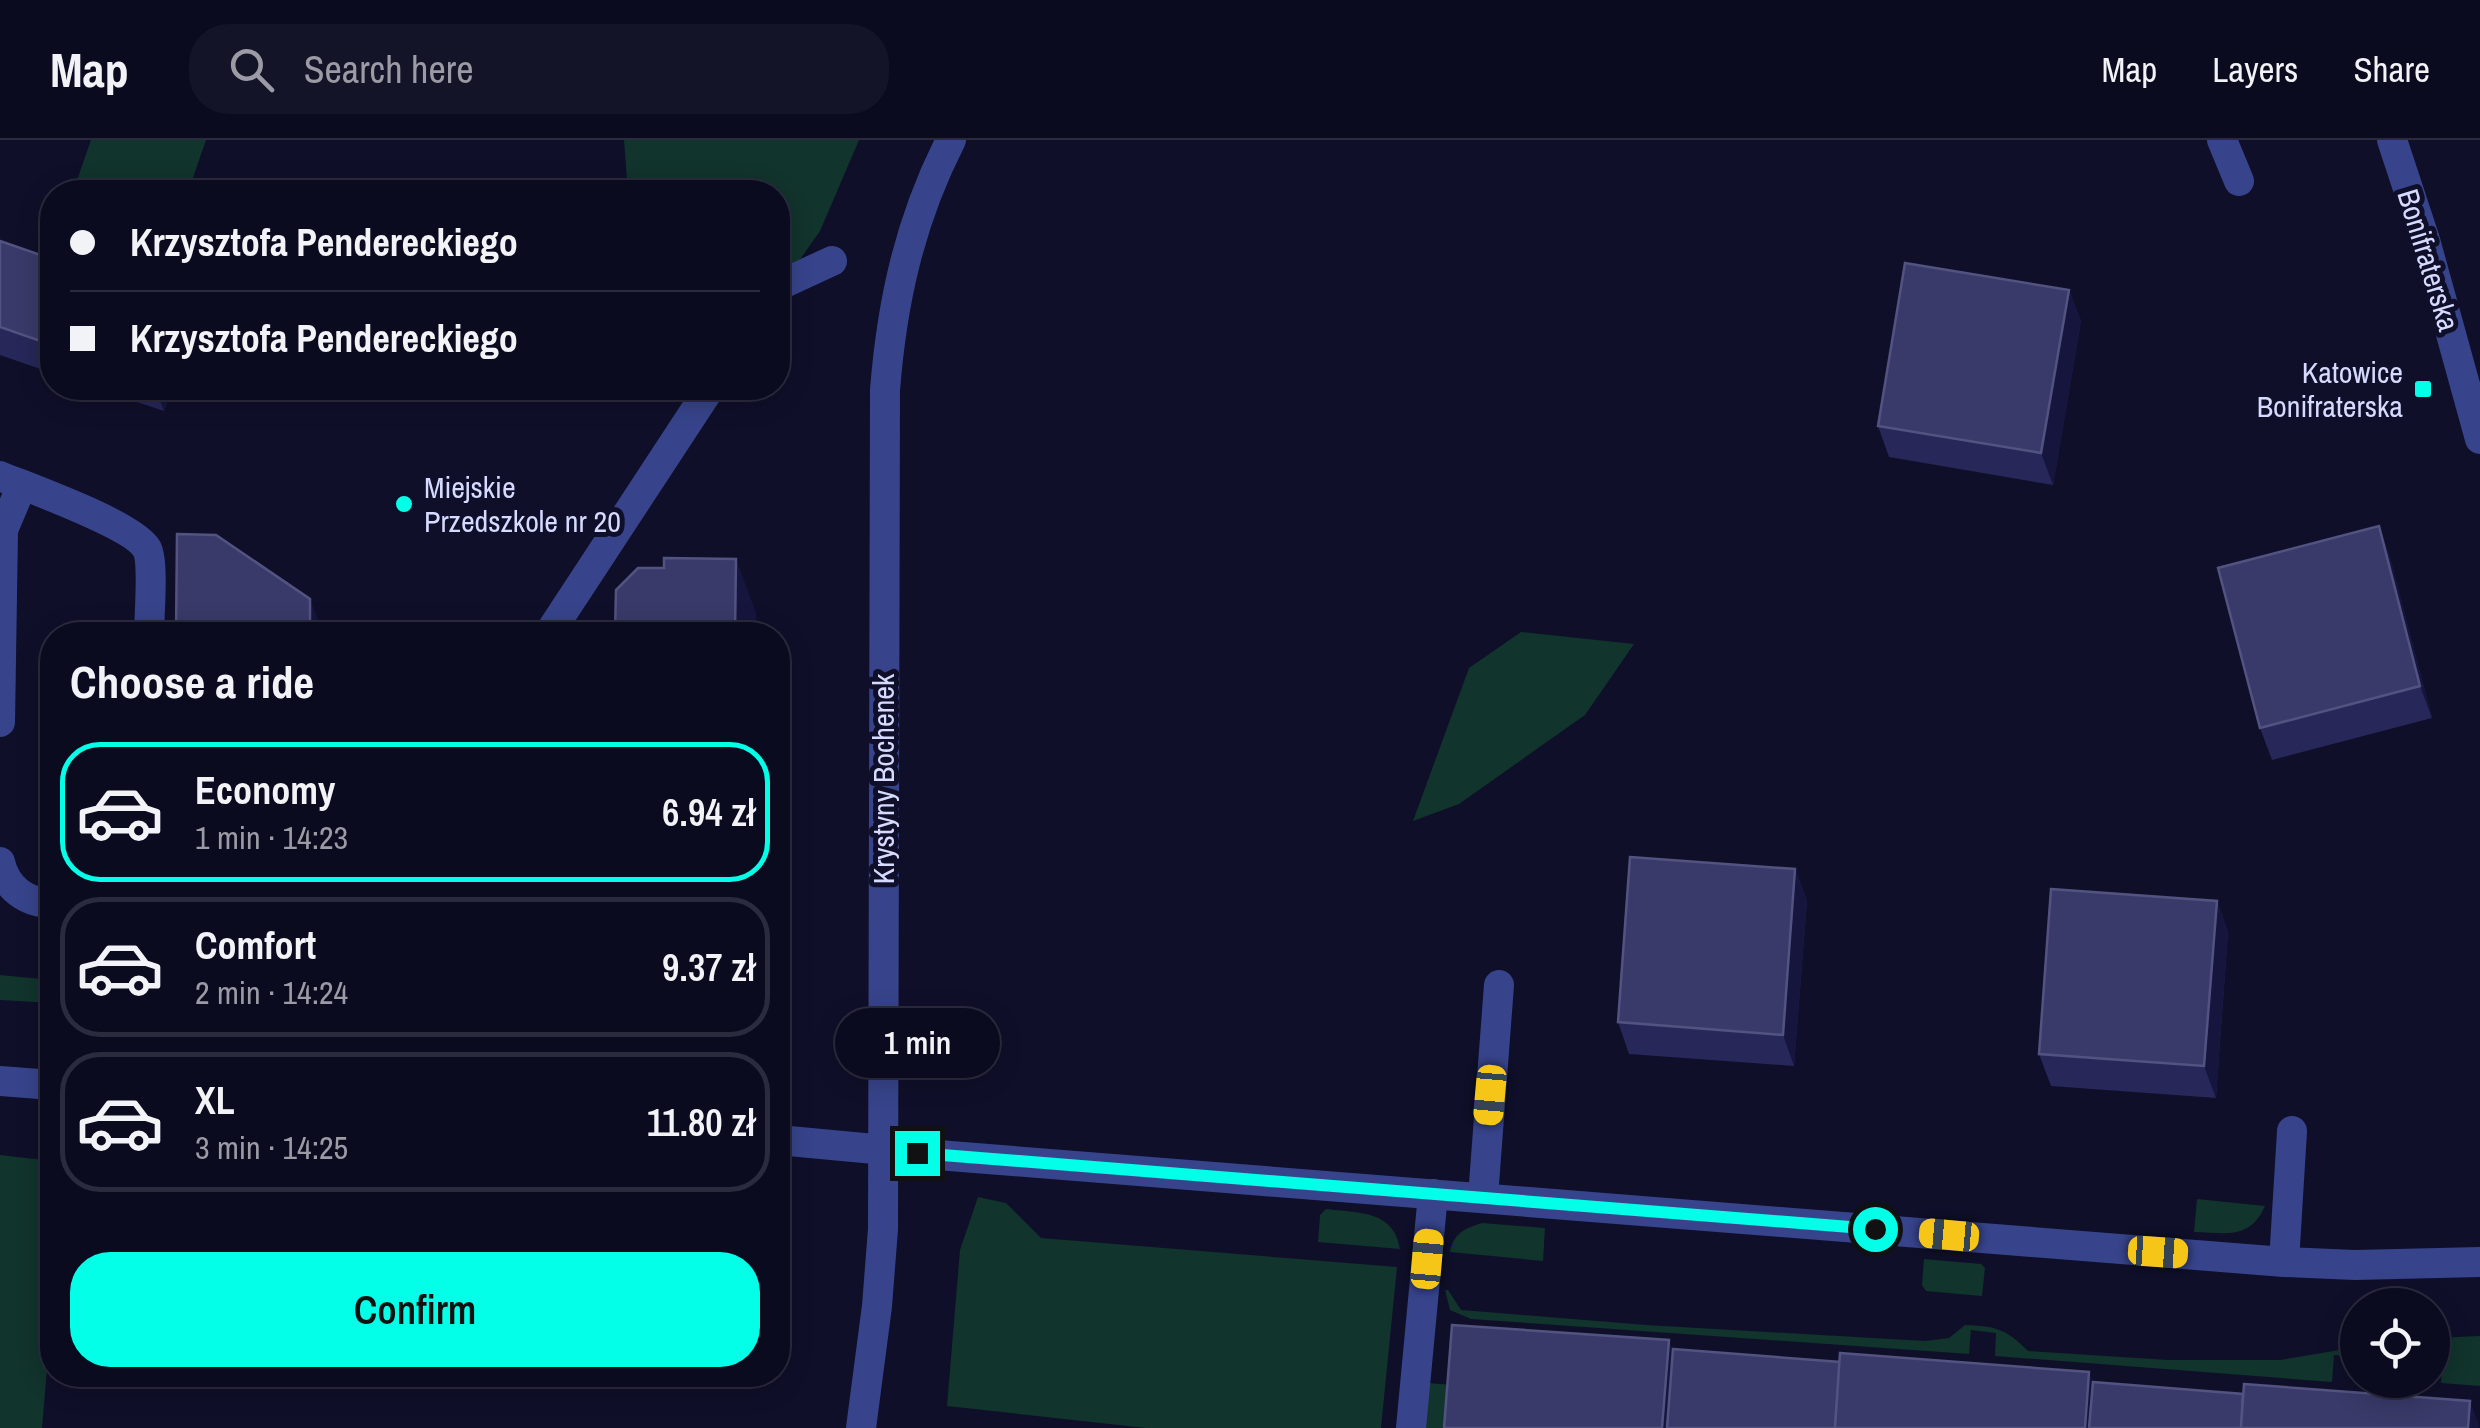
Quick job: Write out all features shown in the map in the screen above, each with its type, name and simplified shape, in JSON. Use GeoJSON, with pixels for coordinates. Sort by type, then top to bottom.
{"type":"FeatureCollection","features":[{"type":"Feature","properties":{"kind":"street","name":"Krystyny Bochenek"},"geometry":{"type":"LineString","coordinates":[[860,1428],[878,1306],[883,1228],[884,390],[900,275],[922,207],[951,140]]}},
{"type":"Feature","properties":{"kind":"street"},"geometry":{"type":"LineString","coordinates":[[2222,140],[2239,181]]}},
{"type":"Feature","properties":{"kind":"street","name":"Bonifraterska"},"geometry":{"type":"LineString","coordinates":[[2392,140],[2425,240],[2480,439]]}},
{"type":"Feature","properties":{"kind":"street"},"geometry":{"type":"LineString","coordinates":[[790,280],[832,261]]}},
{"type":"Feature","properties":{"kind":"street"},"geometry":{"type":"LineString","coordinates":[[561,622],[702,400]]}},
{"type":"Feature","properties":{"kind":"street"},"geometry":{"type":"LineString","coordinates":[[0,722],[3,530],[11,480],[138,538],[148,551],[149,622]]}},
{"type":"Feature","properties":{"kind":"street"},"geometry":{"type":"LineString","coordinates":[[0,862],[8,884],[22,896],[40,902]]}},
{"type":"Feature","properties":{"kind":"street"},"geometry":{"type":"LineString","coordinates":[[1483,1197],[1499,985]]}},
{"type":"Feature","properties":{"kind":"street"},"geometry":{"type":"LineString","coordinates":[[0,1081],[40,1084]]}},
{"type":"Feature","properties":{"kind":"street"},"geometry":{"type":"LineString","coordinates":[[2284,1262],[2292,1131]]}},
{"type":"Feature","properties":{"kind":"street"},"geometry":{"type":"LineString","coordinates":[[790,1141],[2284,1262],[2480,1262]]}},
{"type":"Feature","properties":{"kind":"street"},"geometry":{"type":"LineString","coordinates":[[1411,1428],[1433,1194]]}},
{"type":"Feature","properties":{"kind":"green space"},"geometry":{"type":"Polygon","coordinates":[[[91,140],[206,140],[192,180],[77,180],[91,140]]]}},
{"type":"Feature","properties":{"kind":"green space"},"geometry":{"type":"Polygon","coordinates":[[[624,140],[859,140],[820,231],[790,274],[790,180],[627,180],[624,140]]]}},
{"type":"Feature","properties":{"kind":"green space"},"geometry":{"type":"Polygon","coordinates":[[[1521,632],[1634,644],[1585,715],[1459,804],[1413,821],[1469,668],[1521,632]]]}},
{"type":"Feature","properties":{"kind":"green space"},"geometry":{"type":"Polygon","coordinates":[[[0,975],[40,979],[40,1002],[0,1000],[0,975]]]}},
{"type":"Feature","properties":{"kind":"green space"},"geometry":{"type":"Polygon","coordinates":[[[0,1155],[40,1160],[40,1387],[45,1387],[42,1428],[0,1428],[0,1155]]]}},
{"type":"Feature","properties":{"kind":"green space"},"geometry":{"type":"Polygon","coordinates":[[[978,1197],[1006,1203],[1041,1238],[1397,1267],[1381,1428],[1146,1428],[947,1406],[960,1250],[978,1197]]]}},
{"type":"Feature","properties":{"kind":"green space"},"geometry":{"type":"Polygon","coordinates":[[[2197,1199],[2265,1206],[2252,1225],[2236,1232],[2194,1232],[2197,1199]]]}},
{"type":"Feature","properties":{"kind":"green space"},"geometry":{"type":"Polygon","coordinates":[[[1326,1209],[1362,1213],[1382,1220],[1396,1236],[1400,1249],[1318,1242],[1320,1215],[1326,1209]]]}},
{"type":"Feature","properties":{"kind":"green space"},"geometry":{"type":"Polygon","coordinates":[[[1482,1223],[1545,1228],[1543,1261],[1450,1252],[1461,1232],[1482,1223]]]}},
{"type":"Feature","properties":{"kind":"green space"},"geometry":{"type":"Polygon","coordinates":[[[1924,1259],[1981,1264],[1985,1268],[1982,1296],[1926,1291],[1922,1285],[1924,1259]]]}},
{"type":"Feature","properties":{"kind":"green space"},"geometry":{"type":"Polygon","coordinates":[[[1445,1290],[1461,1310],[1646,1325],[1925,1341],[1949,1338],[1965,1325],[2000,1330],[2028,1351],[2168,1360],[2280,1360],[2340,1350],[2340,1356],[2334,1355],[2332,1382],[1995,1356],[1996,1333],[1971,1330],[1969,1354],[1471,1319],[1450,1310],[1445,1290]]]}},
{"type":"Feature","properties":{"kind":"green space"},"geometry":{"type":"Polygon","coordinates":[[[2480,1336],[2480,1386],[2450,1384],[2450,1337],[2480,1336]]]}},
{"type":"Feature","properties":{"kind":"green space"},"geometry":{"type":"Polygon","coordinates":[[[1427,1383],[1466,1386],[1463,1428],[1423,1428],[1427,1383]]]}},
{"type":"Feature","properties":{"kind":"building"},"geometry":{"type":"Polygon","coordinates":[[[0,241],[40,255],[40,341],[0,327],[0,241]]]}},
{"type":"Feature","properties":{"kind":"building"},"geometry":{"type":"Polygon","coordinates":[[[1905,263],[2069,290],[2041,453],[1878,426],[1905,263]]]}},
{"type":"Feature","properties":{"kind":"building"},"geometry":{"type":"Polygon","coordinates":[[[2379,526],[2420,686],[2260,728],[2218,568],[2379,526]]]}},
{"type":"Feature","properties":{"kind":"building"},"geometry":{"type":"Polygon","coordinates":[[[177,534],[216,535],[310,599],[310,622],[176,622],[177,534]]]}},
{"type":"Feature","properties":{"kind":"building"},"geometry":{"type":"Polygon","coordinates":[[[664,558],[736,559],[735,622],[615,622],[616,590],[638,568],[664,568],[664,558]]]}},
{"type":"Feature","properties":{"kind":"building"},"geometry":{"type":"Polygon","coordinates":[[[1630,857],[1795,869],[1783,1035],[1618,1022],[1630,857]]]}},
{"type":"Feature","properties":{"kind":"building"},"geometry":{"type":"Polygon","coordinates":[[[2051,889],[2217,901],[2204,1066],[2039,1054],[2051,889]]]}},
{"type":"Feature","properties":{"kind":"building"},"geometry":{"type":"Polygon","coordinates":[[[1452,1325],[1669,1340],[1662,1428],[1444,1428],[1452,1325]]]}},
{"type":"Feature","properties":{"kind":"building"},"geometry":{"type":"Polygon","coordinates":[[[1673,1349],[1840,1362],[1835,1428],[1667,1428],[1673,1349]]]}},
{"type":"Feature","properties":{"kind":"building"},"geometry":{"type":"Polygon","coordinates":[[[1840,1353],[2089,1372],[2085,1428],[1835,1428],[1840,1353]]]}},
{"type":"Feature","properties":{"kind":"building"},"geometry":{"type":"Polygon","coordinates":[[[2093,1382],[2243,1394],[2241,1428],[2089,1428],[2093,1382]]]}},
{"type":"Feature","properties":{"kind":"building"},"geometry":{"type":"Polygon","coordinates":[[[2244,1384],[2340,1391],[2340,1398],[2470,1401],[2468,1428],[2241,1428],[2244,1384]]]}},
{"type":"Feature","properties":{"kind":"place","name":"Katowice Bonifraterska"},"geometry":{"type":"Point","coordinates":[2423,389]}},
{"type":"Feature","properties":{"kind":"place","name":"Miejskie Przedszkole nr 20"},"geometry":{"type":"Point","coordinates":[404,504]}},
{"type":"Feature","properties":{"kind":"route"},"geometry":{"type":"LineString","coordinates":[[917,1153],[1875,1229]]}}]}
